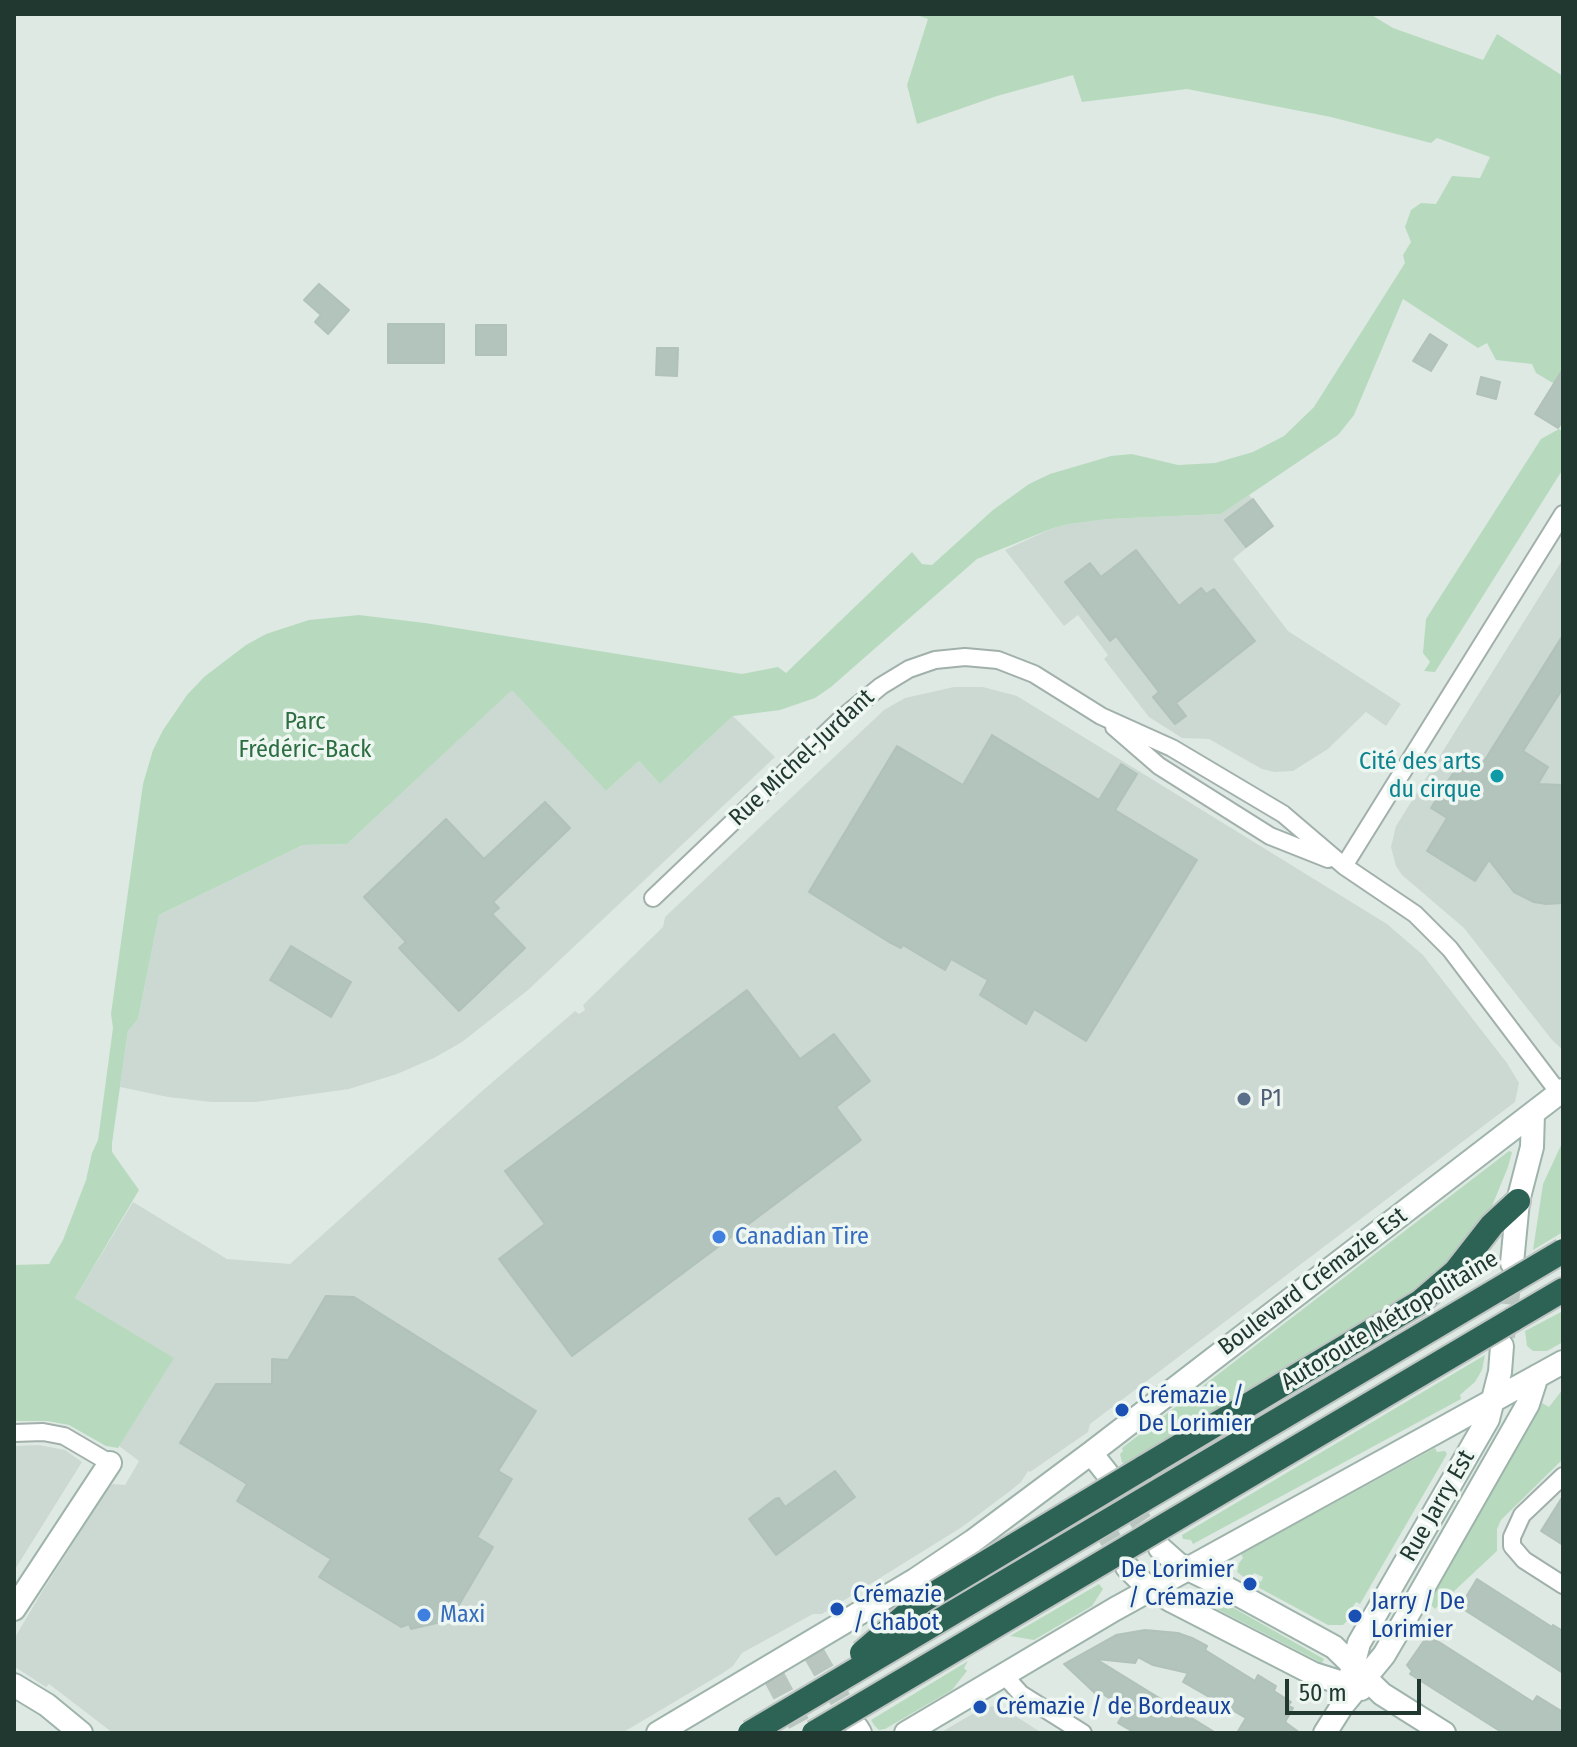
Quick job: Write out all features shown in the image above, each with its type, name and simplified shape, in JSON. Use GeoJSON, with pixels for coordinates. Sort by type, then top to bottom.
{"type":"FeatureCollection","features":[{"type":"Feature","properties":{"kind":"highway"},"geometry":{"type":"LineString","coordinates":[[814,1695],[922,1601],[1420,1302],[1456,1271],[1492,1225],[1518,1201]]}},
{"type":"Feature","properties":{"kind":"highway","name":"Autoroute Métropolitaine"},"geometry":{"type":"LineString","coordinates":[[750,1733],[1563,1251]]}},
{"type":"Feature","properties":{"kind":"highway"},"geometry":{"type":"LineString","coordinates":[[814,1733],[1563,1290]]}},
{"type":"Feature","properties":{"kind":"main road","name":"Boulevard Crémazie Est"},"geometry":{"type":"LineString","coordinates":[[658,1733],[771,1671],[939,1565],[1061,1476],[1561,1091]]}},
{"type":"Feature","properties":{"kind":"main road"},"geometry":{"type":"LineString","coordinates":[[1512,1263],[1518,1201],[1532,1147],[1533,1113]]}},
{"type":"Feature","properties":{"kind":"main road","name":"Rue Jarry Est"},"geometry":{"type":"LineString","coordinates":[[1353,1684],[1363,1636],[1484,1428],[1494,1398],[1502,1346]]}},
{"type":"Feature","properties":{"kind":"main road"},"geometry":{"type":"LineString","coordinates":[[906,1733],[1187,1569],[1563,1362]]}},
{"type":"Feature","properties":{"kind":"main road","name":"Rue Jarry Est"},"geometry":{"type":"LineString","coordinates":[[1325,1733],[1353,1684],[1384,1655],[1528,1404],[1537,1376]]}},
{"type":"Feature","properties":{"kind":"main road"},"geometry":{"type":"LineString","coordinates":[[1091,1453],[1110,1477]]}},
{"type":"Feature","properties":{"kind":"main road"},"geometry":{"type":"LineString","coordinates":[[14,1609],[110,1463]]}},
{"type":"Feature","properties":{"kind":"main road"},"geometry":{"type":"LineString","coordinates":[[1061,1476],[1083,1493]]}},
{"type":"Feature","properties":{"kind":"main road"},"geometry":{"type":"LineString","coordinates":[[1160,1548],[1171,1560],[1334,1647],[1353,1684]]}},
{"type":"Feature","properties":{"kind":"main road"},"geometry":{"type":"LineString","coordinates":[[1127,1567],[1153,1589],[1314,1674],[1382,1694],[1444,1733]]}},
{"type":"Feature","properties":{"kind":"main road"},"geometry":{"type":"LineString","coordinates":[[14,1685],[47,1705],[81,1733]]}},
{"type":"Feature","properties":{"kind":"main road"},"geometry":{"type":"LineString","coordinates":[[14,1703],[72,1733]]}},
{"type":"Feature","properties":{"kind":"street"},"geometry":{"type":"LineString","coordinates":[[1344,866],[1563,514]]}},
{"type":"Feature","properties":{"kind":"street","name":"Rue Michel-Jurdant"},"geometry":{"type":"LineString","coordinates":[[653,898],[842,718],[881,686],[909,669],[951,658],[998,660],[1034,674],[1101,716],[1172,748],[1283,814],[1344,866],[1398,902],[1434,930],[1561,1091]]}},
{"type":"Feature","properties":{"kind":"street","name":"Rue Michel-Jurdant"},"geometry":{"type":"LineString","coordinates":[[1101,716],[1159,766],[1270,836],[1344,866]]}},
{"type":"Feature","properties":{"kind":"street"},"geometry":{"type":"LineString","coordinates":[[14,1433],[43,1432],[64,1436],[110,1463]]}},
{"type":"Feature","properties":{"kind":"street"},"geometry":{"type":"LineString","coordinates":[[1563,1476],[1522,1515],[1513,1529],[1512,1546],[1524,1560],[1563,1585]]}},
{"type":"Feature","properties":{"kind":"street"},"geometry":{"type":"LineString","coordinates":[[1004,1675],[1021,1694],[1083,1733]]}},
{"type":"Feature","properties":{"kind":"shaded area"},"geometry":{"type":"Polygon","coordinates":[[[1249,495],[1273,526],[1233,559],[1288,631],[1401,704],[1386,726],[1366,712],[1328,749],[1293,771],[1262,769],[1209,739],[1182,738],[1149,717],[1104,659],[1108,655],[1078,615],[1064,626],[1005,550],[1053,528],[1070,524],[1108,519],[1221,514],[1249,495]]]}},
{"type":"Feature","properties":{"kind":"shaded area"},"geometry":{"type":"Polygon","coordinates":[[[1563,559],[1563,1050],[1464,928],[1402,875],[1391,847],[1396,826],[1563,559]]]}},
{"type":"Feature","properties":{"kind":"shaded area"},"geometry":{"type":"Polygon","coordinates":[[[954,687],[983,687],[1017,696],[1387,924],[1423,955],[1507,1063],[1519,1083],[1515,1102],[1090,1424],[1088,1432],[1028,1471],[1021,1482],[962,1527],[822,1614],[813,1614],[742,1653],[733,1666],[723,1673],[622,1733],[113,1733],[49,1684],[46,1687],[15,1667],[14,1639],[40,1595],[109,1487],[113,1484],[125,1485],[139,1461],[119,1446],[173,1358],[75,1298],[133,1202],[227,1259],[290,1264],[575,1011],[579,1014],[585,1010],[583,1005],[663,927],[665,917],[884,710],[905,698],[954,687]]]}},
{"type":"Feature","properties":{"kind":"shaded area"},"geometry":{"type":"Polygon","coordinates":[[[512,689],[606,791],[639,761],[660,784],[733,716],[775,757],[528,990],[462,1042],[434,1058],[349,1089],[256,1102],[211,1102],[120,1087],[128,1031],[138,1019],[159,915],[303,845],[347,844],[512,689]]]}},
{"type":"Feature","properties":{"kind":"shaded area"},"geometry":{"type":"Polygon","coordinates":[[[39,1445],[65,1450],[82,1462],[14,1571],[14,1446],[39,1445]]]}},
{"type":"Feature","properties":{"kind":"shaded area"},"geometry":{"type":"Polygon","coordinates":[[[998,1705],[1042,1733],[940,1733],[974,1713],[978,1718],[986,1713],[984,1708],[998,1705]]]}},
{"type":"Feature","properties":{"kind":"green space","name":"Parc Frédéric-Back"},"geometry":{"type":"Polygon","coordinates":[[[914,14],[1370,14],[1393,28],[1483,60],[1497,34],[1563,76],[1563,389],[1536,373],[1532,364],[1496,360],[1487,343],[1478,348],[1403,299],[1354,415],[1338,435],[1221,514],[1108,519],[1070,524],[977,559],[831,687],[815,698],[780,710],[733,716],[660,784],[639,761],[606,791],[512,690],[347,844],[303,845],[159,915],[138,1019],[128,1031],[112,1143],[112,1152],[139,1190],[75,1298],[174,1358],[118,1448],[106,1446],[69,1425],[14,1421],[14,1265],[49,1264],[63,1240],[86,1180],[98,1140],[113,1028],[111,1014],[143,784],[153,750],[163,730],[187,695],[204,677],[266,634],[309,620],[359,615],[742,674],[778,667],[786,673],[912,552],[922,564],[932,565],[993,510],[1029,484],[1050,474],[1111,456],[1132,454],[1178,465],[1215,463],[1253,452],[1284,436],[1314,407],[1405,263],[1403,255],[1411,242],[1405,227],[1411,210],[1421,203],[1436,204],[1452,176],[1480,178],[1490,157],[1437,138],[1431,143],[1331,117],[1187,89],[1082,102],[1073,75],[997,96],[917,124],[907,85],[928,19],[914,14]]]}},
{"type":"Feature","properties":{"kind":"green space"},"geometry":{"type":"Polygon","coordinates":[[[1559,429],[1563,432],[1563,469],[1435,672],[1424,671],[1430,662],[1423,653],[1426,619],[1541,439],[1559,429]]]}},
{"type":"Feature","properties":{"kind":"green space"},"geometry":{"type":"Polygon","coordinates":[[[1563,1141],[1563,1232],[1533,1250],[1543,1184],[1563,1141]]]}},
{"type":"Feature","properties":{"kind":"green space"},"geometry":{"type":"Polygon","coordinates":[[[1509,1151],[1512,1152],[1508,1167],[1490,1211],[1471,1238],[1425,1288],[1126,1467],[1120,1454],[1122,1448],[1509,1151]]]}},
{"type":"Feature","properties":{"kind":"green space"},"geometry":{"type":"Polygon","coordinates":[[[1563,1311],[1563,1342],[1547,1351],[1533,1351],[1527,1346],[1525,1331],[1563,1311]]]}},
{"type":"Feature","properties":{"kind":"green space"},"geometry":{"type":"Polygon","coordinates":[[[1485,1355],[1482,1370],[1475,1382],[1460,1395],[1461,1399],[1193,1544],[1191,1540],[1183,1539],[1182,1535],[1485,1355]]]}},
{"type":"Feature","properties":{"kind":"green space"},"geometry":{"type":"Polygon","coordinates":[[[1563,1389],[1563,1459],[1501,1520],[1497,1529],[1497,1551],[1435,1609],[1428,1602],[1434,1589],[1542,1403],[1549,1407],[1563,1389]]]}},
{"type":"Feature","properties":{"kind":"green space"},"geometry":{"type":"Polygon","coordinates":[[[1435,1448],[1437,1452],[1445,1451],[1447,1454],[1360,1604],[1356,1602],[1350,1611],[1354,1614],[1343,1625],[1328,1625],[1252,1584],[1255,1578],[1261,1582],[1263,1577],[1254,1573],[1249,1581],[1237,1572],[1243,1558],[1241,1554],[1435,1448]]]}},
{"type":"Feature","properties":{"kind":"green space"},"geometry":{"type":"Polygon","coordinates":[[[1099,1584],[1103,1589],[1092,1606],[1034,1640],[1010,1636],[1099,1584]]]}},
{"type":"Feature","properties":{"kind":"green space"},"geometry":{"type":"Polygon","coordinates":[[[1209,1594],[1324,1659],[1322,1663],[1205,1603],[1209,1594]]]}},
{"type":"Feature","properties":{"kind":"green space"},"geometry":{"type":"Polygon","coordinates":[[[968,1661],[964,1668],[967,1671],[952,1690],[885,1729],[879,1730],[874,1725],[871,1720],[968,1661]]]}},
{"type":"Feature","properties":{"kind":"building"},"geometry":{"type":"Polygon","coordinates":[[[319,284],[349,310],[328,334],[315,322],[321,315],[304,300],[319,284]]]}},
{"type":"Feature","properties":{"kind":"building"},"geometry":{"type":"Polygon","coordinates":[[[388,324],[444,324],[444,363],[388,363],[388,324]]]}},
{"type":"Feature","properties":{"kind":"building"},"geometry":{"type":"Polygon","coordinates":[[[476,325],[506,325],[506,355],[476,355],[476,325]]]}},
{"type":"Feature","properties":{"kind":"building"},"geometry":{"type":"Polygon","coordinates":[[[1430,334],[1447,345],[1431,371],[1413,361],[1430,334]]]}},
{"type":"Feature","properties":{"kind":"building"},"geometry":{"type":"Polygon","coordinates":[[[657,348],[678,348],[677,376],[656,375],[657,348]]]}},
{"type":"Feature","properties":{"kind":"building"},"geometry":{"type":"Polygon","coordinates":[[[1563,369],[1563,420],[1558,428],[1535,414],[1563,369]]]}},
{"type":"Feature","properties":{"kind":"building"},"geometry":{"type":"Polygon","coordinates":[[[1481,377],[1500,382],[1496,399],[1477,394],[1481,377]]]}},
{"type":"Feature","properties":{"kind":"building"},"geometry":{"type":"Polygon","coordinates":[[[1253,499],[1273,526],[1246,547],[1225,520],[1253,499]]]}},
{"type":"Feature","properties":{"kind":"building"},"geometry":{"type":"Polygon","coordinates":[[[1136,550],[1179,606],[1201,588],[1206,594],[1214,589],[1255,641],[1176,703],[1186,716],[1175,724],[1153,697],[1159,692],[1116,636],[1110,641],[1065,582],[1090,563],[1101,577],[1136,550]]]}},
{"type":"Feature","properties":{"kind":"building","name":"Cité des arts du cirque"},"geometry":{"type":"Polygon","coordinates":[[[1563,635],[1563,688],[1523,751],[1548,767],[1538,784],[1563,785],[1563,903],[1546,904],[1514,892],[1489,860],[1475,881],[1427,851],[1447,818],[1431,808],[1466,753],[1483,763],[1563,635]]]}},
{"type":"Feature","properties":{"kind":"building"},"geometry":{"type":"Polygon","coordinates":[[[992,735],[1099,800],[1121,764],[1137,774],[1115,810],[1197,860],[1086,1041],[1034,1009],[1026,1024],[980,995],[988,980],[951,959],[945,970],[903,945],[901,948],[889,942],[809,892],[897,746],[963,785],[992,735]]]}},
{"type":"Feature","properties":{"kind":"building"},"geometry":{"type":"Polygon","coordinates":[[[545,802],[570,828],[493,902],[499,908],[492,914],[525,948],[459,1011],[399,948],[406,942],[364,897],[446,819],[484,859],[545,802]]]}},
{"type":"Feature","properties":{"kind":"building"},"geometry":{"type":"Polygon","coordinates":[[[291,946],[351,982],[331,1017],[270,980],[291,946]]]}},
{"type":"Feature","properties":{"kind":"building"},"geometry":{"type":"Polygon","coordinates":[[[747,990],[800,1059],[834,1034],[870,1081],[836,1107],[861,1140],[572,1356],[499,1259],[545,1224],[505,1171],[747,990]]]}},
{"type":"Feature","properties":{"kind":"building"},"geometry":{"type":"Polygon","coordinates":[[[326,1296],[354,1297],[536,1411],[498,1471],[512,1479],[477,1537],[493,1547],[453,1615],[444,1616],[445,1621],[411,1629],[409,1624],[401,1627],[319,1577],[331,1559],[237,1501],[247,1484],[180,1443],[216,1384],[272,1384],[272,1359],[288,1360],[326,1296]]]}},
{"type":"Feature","properties":{"kind":"building"},"geometry":{"type":"Polygon","coordinates":[[[835,1471],[855,1497],[776,1555],[749,1519],[775,1499],[779,1498],[785,1507],[835,1471]]]}},
{"type":"Feature","properties":{"kind":"building"},"geometry":{"type":"Polygon","coordinates":[[[1563,1496],[1563,1545],[1541,1531],[1563,1496]]]}},
{"type":"Feature","properties":{"kind":"building"},"geometry":{"type":"Polygon","coordinates":[[[1477,1579],[1563,1631],[1563,1673],[1460,1607],[1477,1579]]]}},
{"type":"Feature","properties":{"kind":"building"},"geometry":{"type":"Polygon","coordinates":[[[1145,1630],[1178,1633],[1192,1638],[1207,1646],[1205,1650],[1255,1681],[1258,1675],[1276,1686],[1274,1691],[1291,1702],[1288,1706],[1293,1708],[1285,1722],[1300,1733],[1237,1733],[1246,1718],[1183,1682],[1188,1673],[1153,1665],[1138,1657],[1135,1663],[1096,1659],[1216,1733],[1135,1733],[1118,1723],[1126,1709],[1101,1693],[1097,1695],[1064,1664],[1116,1635],[1145,1630]]]}},
{"type":"Feature","properties":{"kind":"building"},"geometry":{"type":"Polygon","coordinates":[[[1428,1635],[1533,1702],[1537,1696],[1563,1712],[1563,1733],[1503,1733],[1410,1674],[1412,1671],[1407,1665],[1428,1635]]]}},
{"type":"Feature","properties":{"kind":"tunnel"},"geometry":{"type":"LineString","coordinates":[[1504,1337],[1512,1268]]}},
{"type":"Feature","properties":{"kind":"tunnel"},"geometry":{"type":"LineString","coordinates":[[1110,1477],[1159,1547]]}},
{"type":"Feature","properties":{"kind":"tunnel"},"geometry":{"type":"LineString","coordinates":[[1083,1493],[1127,1567]]}},
{"type":"Feature","properties":{"kind":"tunnel"},"geometry":{"type":"LineString","coordinates":[[813,1652],[856,1727]]}},
{"type":"Feature","properties":{"kind":"tunnel"},"geometry":{"type":"LineString","coordinates":[[773,1675],[804,1733]]}},
{"type":"Feature","properties":{"kind":"place","name":"Cité des arts du cirque"},"geometry":{"type":"Point","coordinates":[1497,776]}},
{"type":"Feature","properties":{"kind":"place","name":"P1"},"geometry":{"type":"Point","coordinates":[1244,1099]}},
{"type":"Feature","properties":{"kind":"place","name":"Canadian Tire"},"geometry":{"type":"Point","coordinates":[719,1237]}},
{"type":"Feature","properties":{"kind":"place","name":"Crémazie / De Lorimier"},"geometry":{"type":"Point","coordinates":[1122,1410]}},
{"type":"Feature","properties":{"kind":"place","name":"De Lorimier / Crémazie"},"geometry":{"type":"Point","coordinates":[1250,1584]}},
{"type":"Feature","properties":{"kind":"place","name":"Crémazie / Chabot"},"geometry":{"type":"Point","coordinates":[837,1609]}},
{"type":"Feature","properties":{"kind":"place","name":"Maxi"},"geometry":{"type":"Point","coordinates":[424,1615]}},
{"type":"Feature","properties":{"kind":"place","name":"Jarry / De Lorimier"},"geometry":{"type":"Point","coordinates":[1355,1616]}},
{"type":"Feature","properties":{"kind":"place","name":"Crémazie / de Bordeaux"},"geometry":{"type":"Point","coordinates":[980,1707]}}]}
